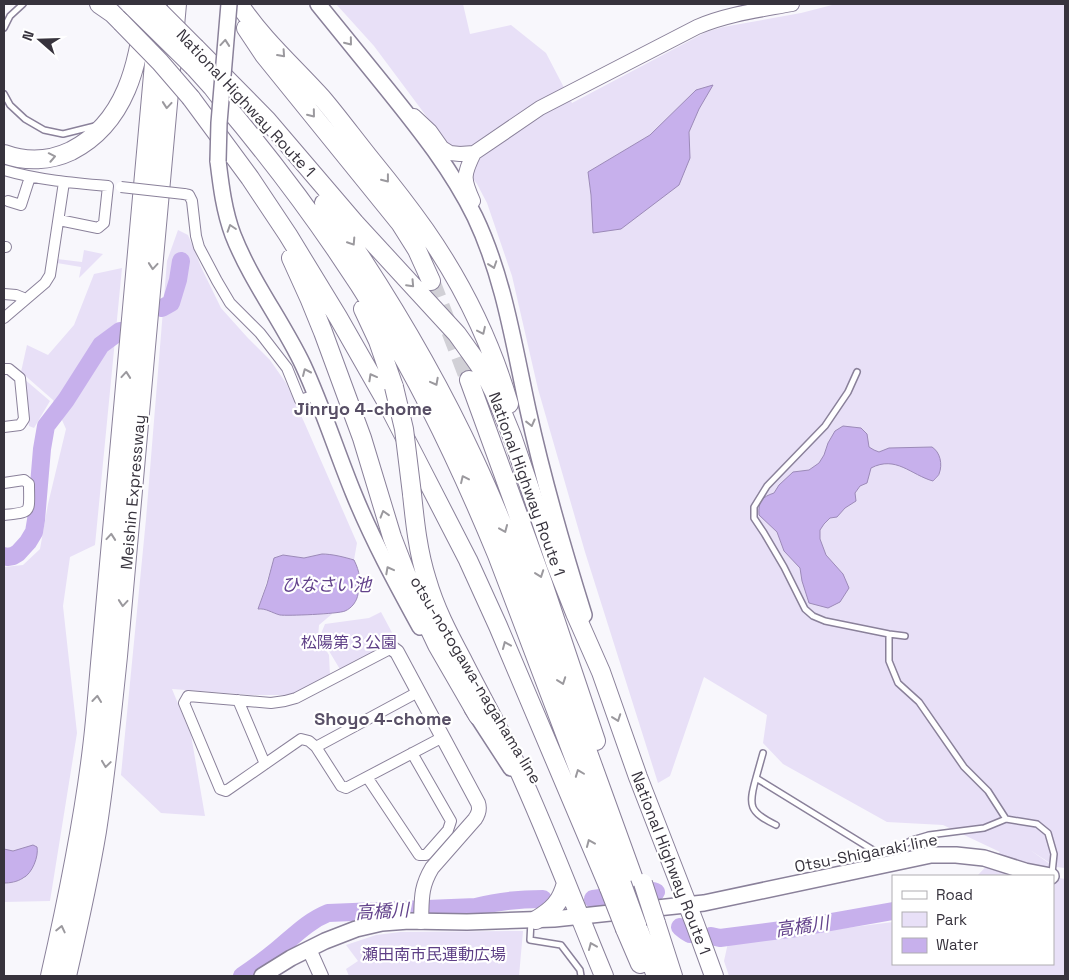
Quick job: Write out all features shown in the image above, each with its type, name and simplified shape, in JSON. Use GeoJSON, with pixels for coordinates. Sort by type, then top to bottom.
{"type":"FeatureCollection","features":[{"type":"Feature","properties":{"kind":"highway"},"geometry":{"type":"LineString","coordinates":[[100,4],[121,22],[160,62],[191,98],[225,157],[268,213],[282,239],[323,332],[362,438],[405,573],[437,645],[478,716]]}},
{"type":"Feature","properties":{"kind":"highway","name":"National Highway Route 1"},"geometry":{"type":"LineString","coordinates":[[130,4],[194,67],[224,103],[307,217],[354,291],[378,341],[394,387],[404,429],[416,531],[426,579],[433,600],[506,743],[548,838],[604,976]]}},
{"type":"Feature","properties":{"kind":"highway"},"geometry":{"type":"LineString","coordinates":[[4,154],[27,160],[56,157],[89,141],[108,123],[123,99],[129,82],[138,52],[146,4]]}},
{"type":"Feature","properties":{"kind":"highway","name":"National Highway Route 1"},"geometry":{"type":"LineString","coordinates":[[152,4],[267,120],[355,223],[436,311],[484,372],[512,436],[543,529],[575,612],[601,672],[638,778],[714,976]]}},
{"type":"Feature","properties":{"kind":"highway","name":"Meishin Expressway"},"geometry":{"type":"LineString","coordinates":[[50,976],[64,912],[92,749],[159,4]]}},
{"type":"Feature","properties":{"kind":"highway","name":"Meishin Expressway"},"geometry":{"type":"LineString","coordinates":[[67,976],[96,832],[109,743],[177,4]]}},
{"type":"Feature","properties":{"kind":"highway"},"geometry":{"type":"LineString","coordinates":[[233,4],[264,55],[400,223],[417,250],[431,281]]}},
{"type":"Feature","properties":{"kind":"highway"},"geometry":{"type":"LineString","coordinates":[[239,4],[255,25],[322,99],[401,198],[425,230],[454,276],[493,354],[502,380],[543,529]]}},
{"type":"Feature","properties":{"kind":"highway"},"geometry":{"type":"LineString","coordinates":[[214,67],[289,155],[350,240],[397,314],[458,425],[493,503],[532,600],[642,925],[656,976]]}},
{"type":"Feature","properties":{"kind":"highway"},"geometry":{"type":"LineString","coordinates":[[224,103],[276,165],[335,248],[383,322],[421,391],[490,537],[567,743],[628,885]]}},
{"type":"Feature","properties":{"kind":"highway"},"geometry":{"type":"LineString","coordinates":[[225,157],[269,205],[387,403],[450,524],[498,626],[628,885]]}},
{"type":"Feature","properties":{"kind":"highway"},"geometry":{"type":"LineString","coordinates":[[469,380],[543,583],[628,885],[642,925],[672,976]]}},
{"type":"Feature","properties":{"kind":"highway"},"geometry":{"type":"LineString","coordinates":[[534,920],[554,907],[563,894],[566,883]]}},
{"type":"Feature","properties":{"kind":"highway"},"geometry":{"type":"LineString","coordinates":[[642,925],[645,976]]}},
{"type":"Feature","properties":{"kind":"main road","name":"otsu-notogawa-nagahama line"},"geometry":{"type":"LineString","coordinates":[[229,4],[218,123],[225,157],[221,190],[233,235],[246,264],[302,364],[316,395],[353,493],[385,562],[424,633],[526,794],[548,838]]}},
{"type":"Feature","properties":{"kind":"main road"},"geometry":{"type":"LineString","coordinates":[[318,4],[421,131],[446,166],[482,235],[500,284],[528,412],[550,498],[601,672]]}},
{"type":"Feature","properties":{"kind":"main road","name":"Otsu-Shigaraki line"},"geometry":{"type":"LineString","coordinates":[[687,905],[714,902],[931,855],[984,858],[1025,871],[1047,875]]}},
{"type":"Feature","properties":{"kind":"main road"},"geometry":{"type":"LineString","coordinates":[[262,976],[291,958],[337,936],[356,929],[421,914],[534,920],[687,905]]}},
{"type":"Feature","properties":{"kind":"street"},"geometry":{"type":"LineString","coordinates":[[482,235],[478,216],[466,181],[468,165],[474,153],[540,108],[697,27],[725,17],[792,4]]}},
{"type":"Feature","properties":{"kind":"street"},"geometry":{"type":"LineString","coordinates":[[402,107],[419,119],[442,148],[450,153],[474,153]]}},
{"type":"Feature","properties":{"kind":"street"},"geometry":{"type":"LineString","coordinates":[[4,170],[30,177],[64,182],[189,195],[192,201],[199,247],[230,303],[260,333],[287,368],[300,400],[316,395]]}},
{"type":"Feature","properties":{"kind":"street"},"geometry":{"type":"LineString","coordinates":[[8,202],[21,205],[30,177]]}},
{"type":"Feature","properties":{"kind":"street"},"geometry":{"type":"LineString","coordinates":[[4,318],[45,283],[50,274],[64,182]]}},
{"type":"Feature","properties":{"kind":"street"},"geometry":{"type":"LineString","coordinates":[[59,220],[98,228],[104,223],[108,186]]}},
{"type":"Feature","properties":{"kind":"street"},"geometry":{"type":"LineString","coordinates":[[4,294],[16,295],[26,299]]}},
{"type":"Feature","properties":{"kind":"street"},"geometry":{"type":"LineString","coordinates":[[4,369],[9,369],[20,378],[24,419],[20,425],[4,427]]}},
{"type":"Feature","properties":{"kind":"street"},"geometry":{"type":"LineString","coordinates":[[4,483],[24,480],[29,484],[29,508],[27,511],[4,515]]}},
{"type":"Feature","properties":{"kind":"street"},"geometry":{"type":"LineString","coordinates":[[421,914],[422,894],[427,876],[475,819],[479,813],[479,808],[478,803],[443,737],[418,692],[397,652],[388,650],[296,698],[285,701],[271,703],[188,696],[184,703],[220,789],[226,791],[301,739],[309,741],[316,747],[341,786],[346,788],[443,737]]}},
{"type":"Feature","properties":{"kind":"street"},"geometry":{"type":"LineString","coordinates":[[316,747],[418,692]]}},
{"type":"Feature","properties":{"kind":"street"},"geometry":{"type":"LineString","coordinates":[[238,700],[265,764]]}},
{"type":"Feature","properties":{"kind":"street"},"geometry":{"type":"LineString","coordinates":[[368,777],[419,854],[426,855],[448,830],[451,821],[412,753]]}},
{"type":"Feature","properties":{"kind":"street"},"geometry":{"type":"LineString","coordinates":[[309,949],[321,976]]}},
{"type":"Feature","properties":{"kind":"lane"},"geometry":{"type":"LineString","coordinates":[[4,28],[10,16],[23,4]]}},
{"type":"Feature","properties":{"kind":"lane"},"geometry":{"type":"LineString","coordinates":[[4,94],[10,105],[25,119],[44,130],[63,134],[108,123]]}},
{"type":"Feature","properties":{"kind":"lane"},"geometry":{"type":"LineString","coordinates":[[857,372],[848,392],[824,426],[767,486],[754,508],[754,518],[784,567],[805,609],[813,616],[825,622],[905,636]]}},
{"type":"Feature","properties":{"kind":"lane"},"geometry":{"type":"LineString","coordinates":[[889,634],[889,662],[898,683],[919,702],[964,767],[988,791],[1006,818]]}},
{"type":"Feature","properties":{"kind":"lane"},"geometry":{"type":"LineString","coordinates":[[762,753],[751,796],[754,809],[760,817],[776,825]]}},
{"type":"Feature","properties":{"kind":"lane"},"geometry":{"type":"LineString","coordinates":[[756,778],[881,855],[890,853],[912,840],[929,835],[984,828],[1006,818],[1037,824],[1048,833],[1054,854],[1052,875]]}},
{"type":"Feature","properties":{"kind":"lane"},"geometry":{"type":"LineString","coordinates":[[929,835],[931,855]]}},
{"type":"Feature","properties":{"kind":"lane"},"geometry":{"type":"LineString","coordinates":[[534,920],[530,940],[561,944],[580,970],[581,976]]}},
{"type":"Feature","properties":{"kind":"green space"},"geometry":{"type":"Polygon","coordinates":[[[336,4],[463,4],[470,34],[511,25],[546,53],[572,103],[706,32],[836,4],[1065,4],[1065,868],[1056,867],[1030,850],[1053,866],[1051,875],[978,875],[1000,852],[943,825],[887,822],[783,764],[763,743],[767,715],[704,677],[670,776],[658,783],[585,552],[538,389],[512,276],[487,203],[477,184],[374,46],[336,4]],[[712,86],[696,90],[650,135],[588,172],[591,195],[689,132],[712,86]]]}},
{"type":"Feature","properties":{"kind":"green space"},"geometry":{"type":"Polygon","coordinates":[[[178,230],[188,235],[221,308],[270,360],[286,383],[357,543],[354,560],[328,554],[304,558],[283,555],[274,558],[258,609],[264,609],[281,615],[332,614],[319,625],[318,637],[329,655],[330,676],[292,695],[251,695],[172,689],[191,735],[205,816],[161,813],[121,775],[146,519],[167,261],[178,230]]]}},
{"type":"Feature","properties":{"kind":"green space"},"geometry":{"type":"Polygon","coordinates":[[[84,250],[103,254],[79,278],[81,267],[57,263],[57,259],[82,262],[84,250]]]}},
{"type":"Feature","properties":{"kind":"green space"},"geometry":{"type":"Polygon","coordinates":[[[122,268],[95,545],[70,557],[63,606],[77,733],[50,901],[4,902],[4,883],[12,883],[25,878],[24,848],[13,851],[4,849],[4,567],[23,565],[40,549],[48,504],[66,429],[53,400],[21,372],[27,345],[48,355],[74,325],[94,274],[122,268]]]}},
{"type":"Feature","properties":{"kind":"green space"},"geometry":{"type":"Polygon","coordinates":[[[23,378],[50,401],[34,428],[29,426],[23,378]]]}},
{"type":"Feature","properties":{"kind":"green space","name":"松陽第３公園"},"geometry":{"type":"Polygon","coordinates":[[[381,612],[396,640],[341,671],[320,636],[325,624],[369,618],[381,612]]]}},
{"type":"Feature","properties":{"kind":"green space"},"geometry":{"type":"Polygon","coordinates":[[[1054,877],[1065,879],[1065,976],[729,976],[724,961],[728,943],[892,922],[892,965],[1054,965],[1054,877]]]}},
{"type":"Feature","properties":{"kind":"green space","name":"瀬田南市民運動広場"},"geometry":{"type":"Polygon","coordinates":[[[523,931],[519,976],[349,976],[346,969],[358,961],[346,945],[376,935],[400,932],[523,931]]]}},
{"type":"Feature","properties":{"kind":"water"},"geometry":{"type":"Polygon","coordinates":[[[713,85],[699,109],[689,132],[690,158],[679,185],[621,229],[593,233],[588,172],[650,135],[696,90],[713,85]]]}},
{"type":"Feature","properties":{"kind":"water"},"geometry":{"type":"Polygon","coordinates":[[[843,426],[861,428],[867,434],[869,447],[879,452],[889,448],[932,447],[939,455],[941,466],[939,475],[933,481],[896,465],[888,464],[871,468],[867,483],[860,486],[855,493],[856,501],[845,508],[837,517],[830,518],[824,524],[820,530],[820,539],[826,555],[843,574],[849,588],[840,602],[828,608],[809,603],[800,568],[784,551],[777,532],[759,515],[759,510],[762,500],[774,493],[779,485],[793,472],[809,470],[819,463],[835,431],[843,426]]]}},
{"type":"Feature","properties":{"kind":"water","name":"ひなさい池"},"geometry":{"type":"Polygon","coordinates":[[[322,554],[354,560],[359,573],[359,585],[357,599],[350,608],[333,613],[292,615],[280,615],[258,609],[274,558],[283,555],[304,558],[322,554]]]}},
{"type":"Feature","properties":{"kind":"water"},"geometry":{"type":"Polygon","coordinates":[[[33,845],[37,847],[37,855],[29,873],[18,880],[4,883],[4,849],[13,851],[33,845]]]}},
{"type":"Feature","properties":{"kind":"waterway"},"geometry":{"type":"LineString","coordinates":[[162,308],[171,303],[181,261]]}},
{"type":"Feature","properties":{"kind":"waterway"},"geometry":{"type":"LineString","coordinates":[[4,556],[13,556],[18,553],[34,532],[46,426],[66,400],[101,345],[120,331]]}},
{"type":"Feature","properties":{"kind":"waterway","name":"高橋川"},"geometry":{"type":"LineString","coordinates":[[593,899],[656,892]]}},
{"type":"Feature","properties":{"kind":"waterway","name":"高橋川"},"geometry":{"type":"LineString","coordinates":[[242,976],[308,925],[328,913],[476,907],[509,901],[543,899]]}},
{"type":"Feature","properties":{"kind":"waterway","name":"高橋川"},"geometry":{"type":"LineString","coordinates":[[711,936],[720,938],[797,928],[892,911]]}},
{"type":"Feature","properties":{"kind":"waterway","name":"高橋川"},"geometry":{"type":"LineString","coordinates":[[680,927],[690,934]]}},
{"type":"Feature","properties":{"kind":"tunnel"},"geometry":{"type":"LineString","coordinates":[[431,281],[469,380]]}},
{"type":"Feature","properties":{"kind":"district","name":"Jinryo 4-chome"},"geometry":{"type":"Point","coordinates":[363,408]}},
{"type":"Feature","properties":{"kind":"district","name":"Shoyo 4-chome"},"geometry":{"type":"Point","coordinates":[383,718]}}]}
